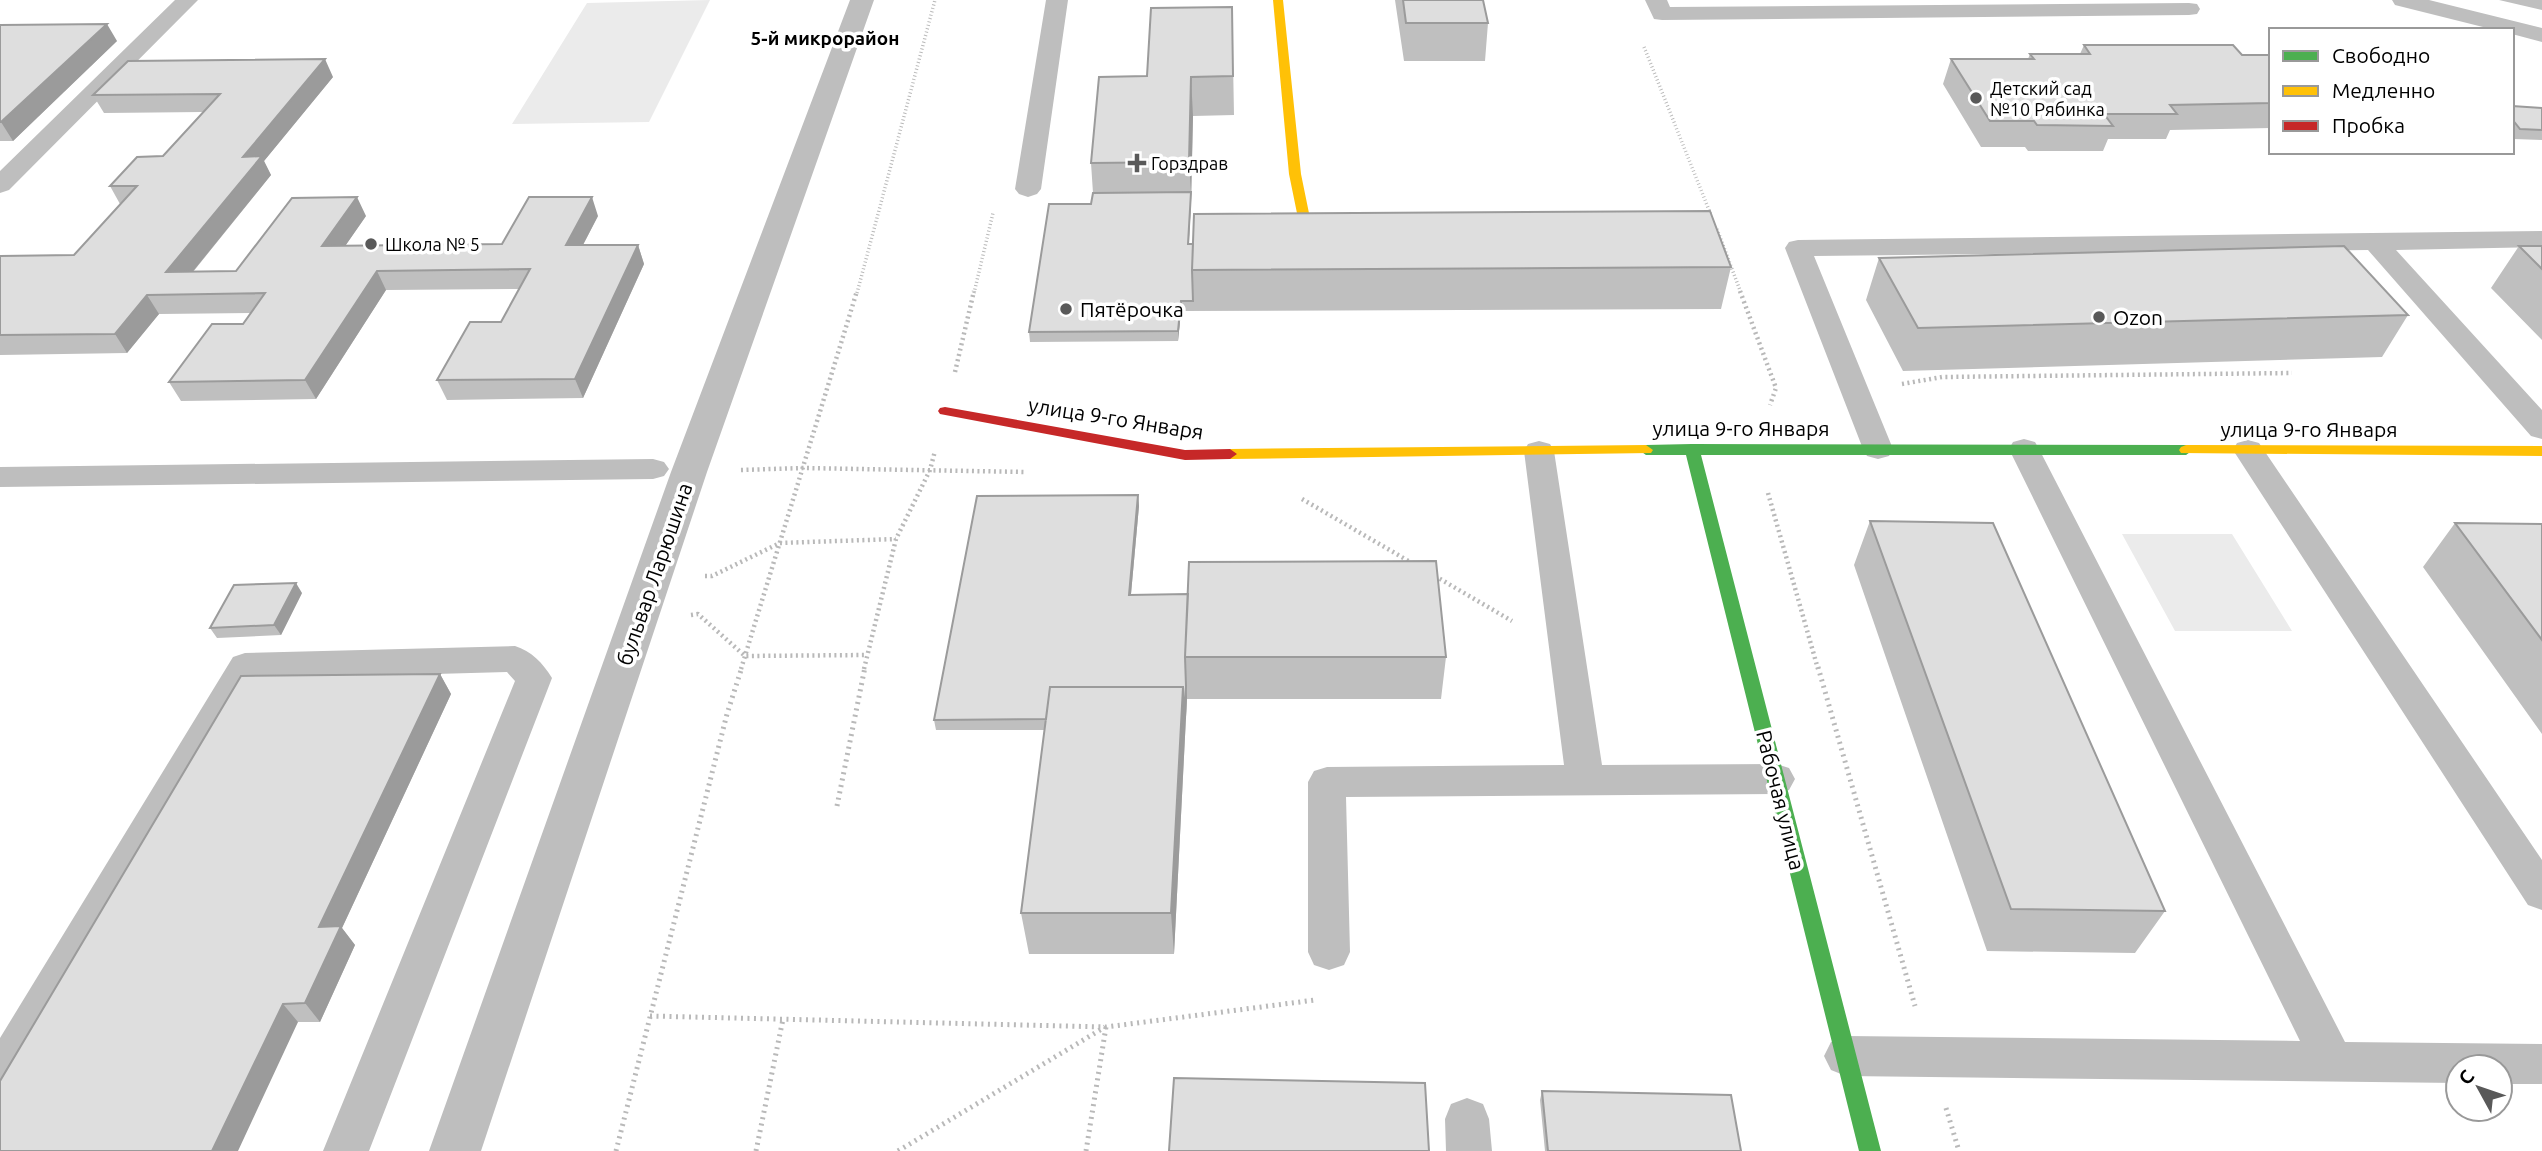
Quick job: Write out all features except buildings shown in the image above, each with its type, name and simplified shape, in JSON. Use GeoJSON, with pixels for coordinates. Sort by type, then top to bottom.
{"type":"FeatureCollection","features":[{"type":"Feature","properties":{"kind":"street","name":"бульвар Ларюшина"},"geometry":{"type":"LineString","coordinates":[[455,1151],[654,577],[671,470],[862,0]]}},
{"type":"Feature","properties":{"kind":"street"},"geometry":{"type":"LineString","coordinates":[[1278,0],[1295,174],[1305,223]]}},
{"type":"Feature","properties":{"kind":"street","name":"улица 9-го Января"},"geometry":{"type":"LineString","coordinates":[[945,411],[1185,455],[1692,449],[2542,451]]}},
{"type":"Feature","properties":{"kind":"street","name":"Рабочая улица"},"geometry":{"type":"LineString","coordinates":[[1692,449],[1870,1151]]}},
{"type":"Feature","properties":{"kind":"lane"},"geometry":{"type":"LineString","coordinates":[[0,185],[187,0]]}},
{"type":"Feature","properties":{"kind":"lane"},"geometry":{"type":"LineString","coordinates":[[1028,189],[1057,0]]}},
{"type":"Feature","properties":{"kind":"lane"},"geometry":{"type":"LineString","coordinates":[[2403,0],[2542,35]]}},
{"type":"Feature","properties":{"kind":"lane"},"geometry":{"type":"LineString","coordinates":[[1659,7],[2189,9]]}},
{"type":"Feature","properties":{"kind":"lane"},"geometry":{"type":"LineString","coordinates":[[1878,449],[1798,248],[2542,239]]}},
{"type":"Feature","properties":{"kind":"lane"},"geometry":{"type":"LineString","coordinates":[[2375,243],[2542,429]]}},
{"type":"Feature","properties":{"kind":"lane"},"geometry":{"type":"LineString","coordinates":[[2024,449],[2333,1062]]}},
{"type":"Feature","properties":{"kind":"lane"},"geometry":{"type":"LineString","coordinates":[[2248,450],[2542,893]]}},
{"type":"Feature","properties":{"kind":"lane"},"geometry":{"type":"LineString","coordinates":[[1539,451],[1586,780]]}},
{"type":"Feature","properties":{"kind":"lane"},"geometry":{"type":"LineString","coordinates":[[0,477],[671,470]]}},
{"type":"Feature","properties":{"kind":"lane"},"geometry":{"type":"LineString","coordinates":[[0,1078],[245,666],[515,659],[534,678],[346,1151]]}},
{"type":"Feature","properties":{"kind":"lane"},"geometry":{"type":"LineString","coordinates":[[1329,952],[1327,782],[1776,779]]}},
{"type":"Feature","properties":{"kind":"lane"},"geometry":{"type":"LineString","coordinates":[[1846,1056],[2542,1064]]}},
{"type":"Feature","properties":{"kind":"path"},"geometry":{"type":"LineString","coordinates":[[615,1151],[727,714],[850,318],[935,0]]}},
{"type":"Feature","properties":{"kind":"path"},"geometry":{"type":"LineString","coordinates":[[1659,7],[1637,30],[1749,310],[1776,388],[1755,449],[1959,1151]]}},
{"type":"Feature","properties":{"kind":"path"},"geometry":{"type":"LineString","coordinates":[[837,806],[867,655],[896,539],[930,470],[996,201],[1028,189]]}},
{"type":"Feature","properties":{"kind":"path"},"geometry":{"type":"LineString","coordinates":[[1901,384],[1942,377],[2292,373]]}},
{"type":"Feature","properties":{"kind":"path"},"geometry":{"type":"LineString","coordinates":[[671,470],[803,468],[1038,473]]}},
{"type":"Feature","properties":{"kind":"path"},"geometry":{"type":"LineString","coordinates":[[1292,493],[1567,653]]}},
{"type":"Feature","properties":{"kind":"path"},"geometry":{"type":"LineString","coordinates":[[654,577],[712,576],[780,543],[896,539]]}},
{"type":"Feature","properties":{"kind":"path"},"geometry":{"type":"LineString","coordinates":[[640,617],[698,614],[745,656],[867,655]]}},
{"type":"Feature","properties":{"kind":"path"},"geometry":{"type":"LineString","coordinates":[[650,1016],[1106,1027],[1329,999],[1329,952]]}},
{"type":"Feature","properties":{"kind":"path"},"geometry":{"type":"LineString","coordinates":[[756,1151],[783,1019]]}},
{"type":"Feature","properties":{"kind":"path"},"geometry":{"type":"LineString","coordinates":[[898,1151],[1106,1027]]}},
{"type":"Feature","properties":{"kind":"path"},"geometry":{"type":"LineString","coordinates":[[1086,1151],[1106,1027]]}},
{"type":"Feature","properties":{"kind":"shaded area"},"geometry":{"type":"Polygon","coordinates":[[[710,0],[649,122],[512,124],[587,3],[710,0]]]}},
{"type":"Feature","properties":{"kind":"shaded area"},"geometry":{"type":"Polygon","coordinates":[[[2122,534],[2232,534],[2292,631],[2175,631],[2122,534]]]}},
{"type":"Feature","properties":{"kind":"traffic: fast"},"geometry":{"type":"LineString","coordinates":[[1692,449],[1870,1151]]}},
{"type":"Feature","properties":{"kind":"traffic: fast"},"geometry":{"type":"LineString","coordinates":[[1646,450],[2186,450]]}},
{"type":"Feature","properties":{"kind":"traffic: slow"},"geometry":{"type":"LineString","coordinates":[[1278,0],[1295,174],[1305,223]]}},
{"type":"Feature","properties":{"kind":"traffic: slow"},"geometry":{"type":"LineString","coordinates":[[1230,454],[1646,450]]}},
{"type":"Feature","properties":{"kind":"traffic: slow"},"geometry":{"type":"LineString","coordinates":[[2186,450],[2542,451]]}},
{"type":"Feature","properties":{"kind":"traffic: jam"},"geometry":{"type":"LineString","coordinates":[[945,411],[1185,455],[1230,454]]}},
{"type":"Feature","properties":{"kind":"place","name":"Детский сад №10 Рябинка"},"geometry":{"type":"Point","coordinates":[1976,98]}},
{"type":"Feature","properties":{"kind":"place","name":"Горздрав"},"geometry":{"type":"Point","coordinates":[1137,163]}},
{"type":"Feature","properties":{"kind":"place","name":"Школа № 5"},"geometry":{"type":"Point","coordinates":[371,244]}},
{"type":"Feature","properties":{"kind":"place","name":"Пятёрочка"},"geometry":{"type":"Point","coordinates":[1066,309]}},
{"type":"Feature","properties":{"kind":"place","name":"Ozon"},"geometry":{"type":"Point","coordinates":[2099,317]}},
{"type":"Feature","properties":{"kind":"district","name":"5-й микрорайон"},"geometry":{"type":"Point","coordinates":[825,38]}}]}
